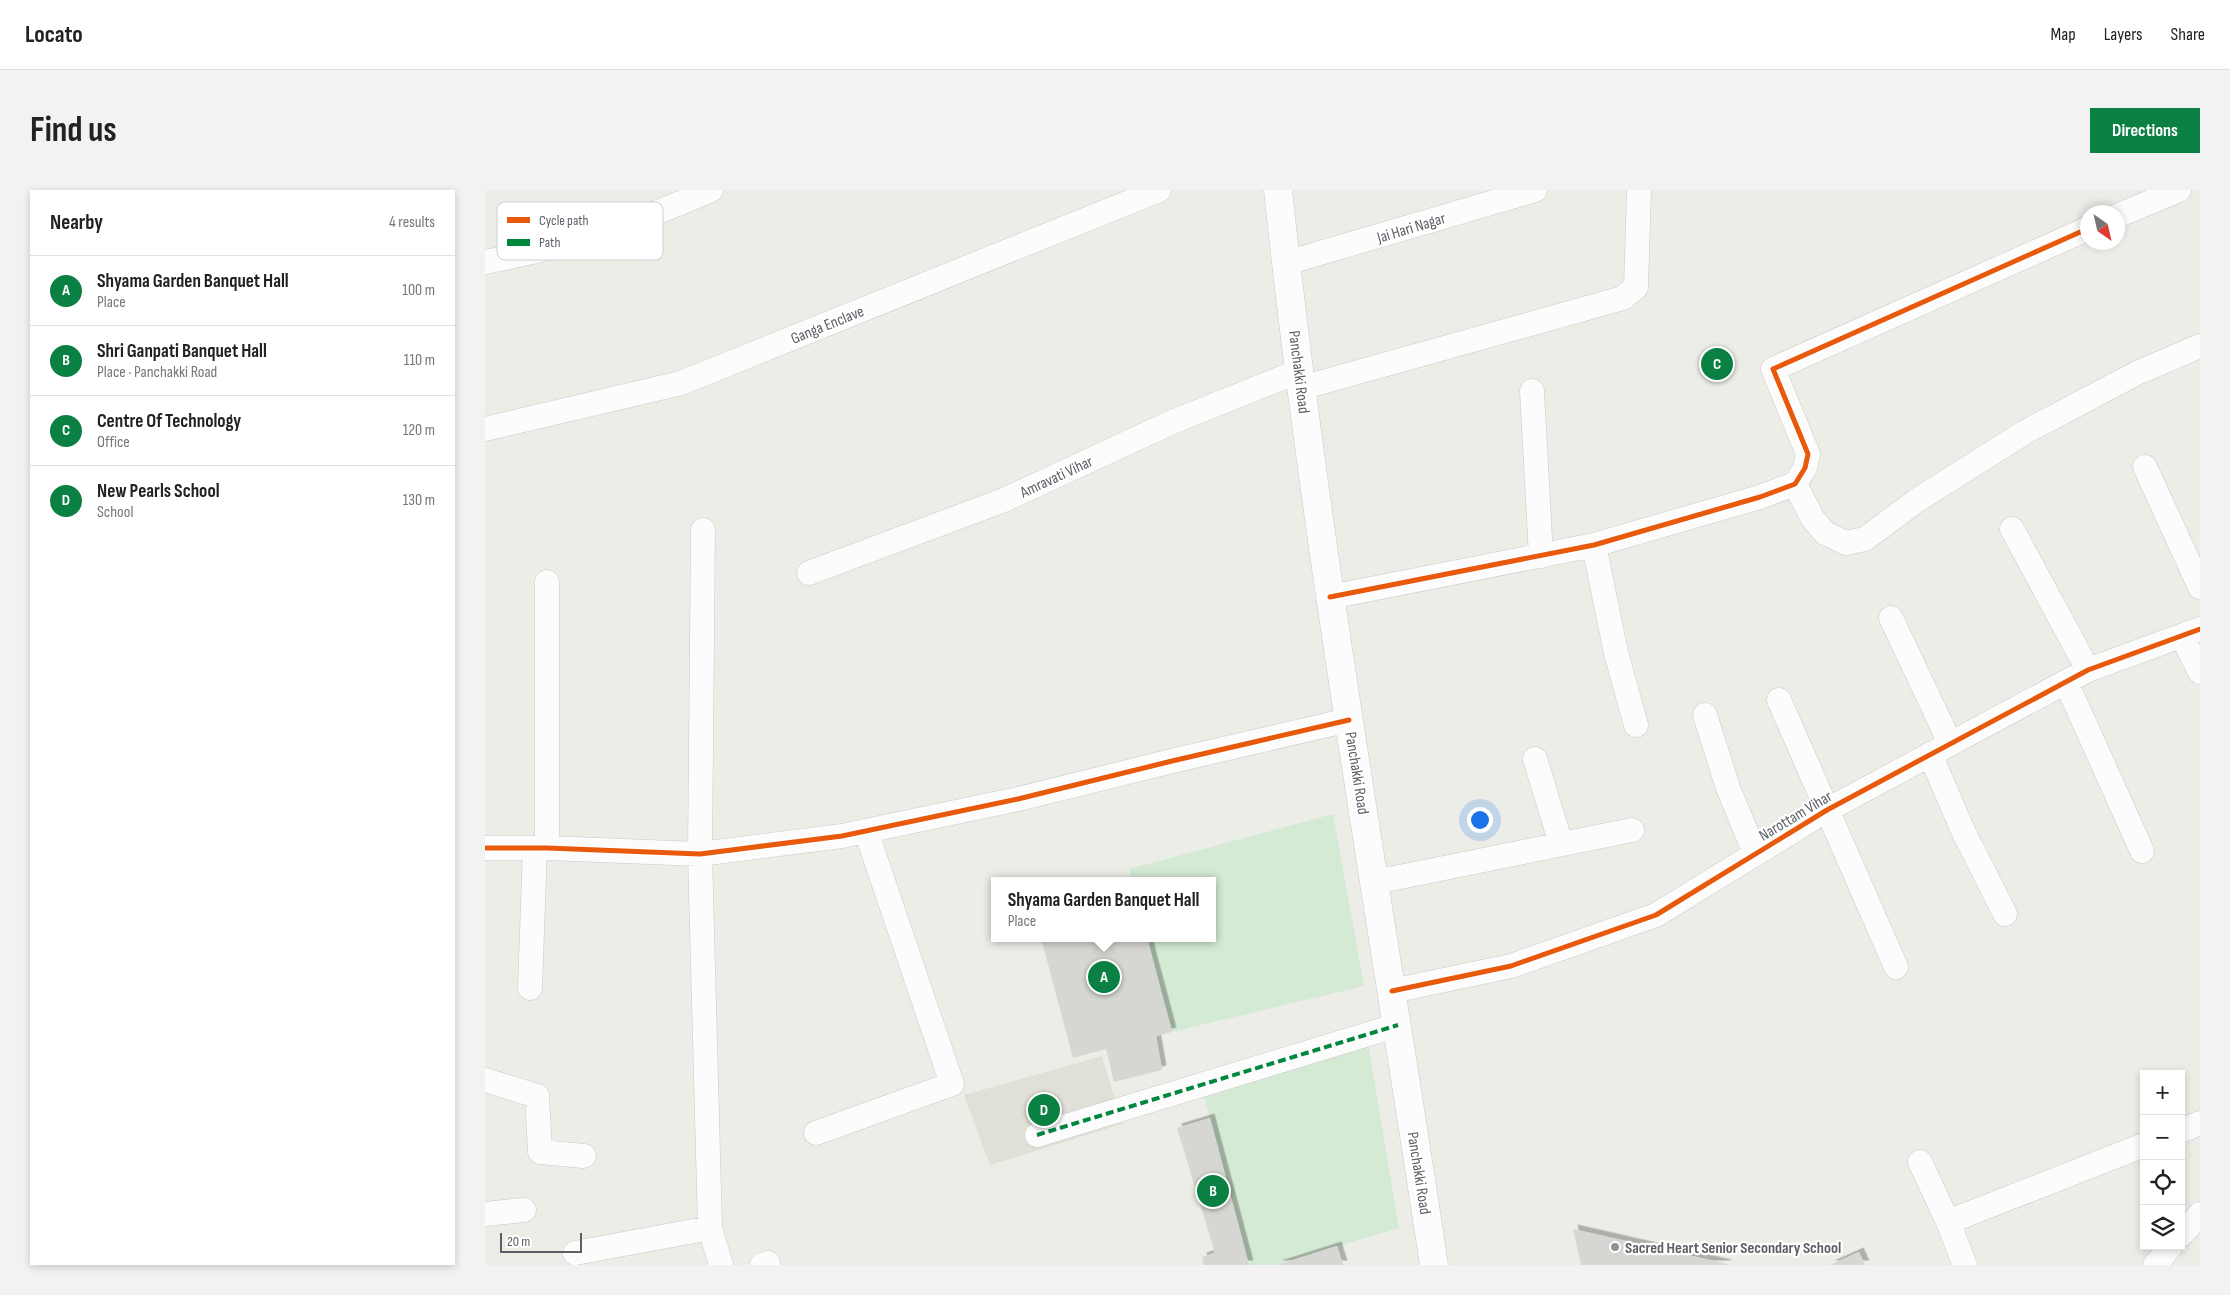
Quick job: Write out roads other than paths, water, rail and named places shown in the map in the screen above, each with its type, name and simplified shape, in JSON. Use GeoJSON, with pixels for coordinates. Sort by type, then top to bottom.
{"type":"FeatureCollection","features":[{"type":"Feature","properties":{"kind":"main road","name":"Panchakki Road"},"geometry":{"type":"LineString","coordinates":[[1279,190],[1300,379],[1330,597],[1434,1265]]}},
{"type":"Feature","properties":{"kind":"street"},"geometry":{"type":"LineString","coordinates":[[663,212],[711,190]]}},
{"type":"Feature","properties":{"kind":"street","name":"Ganga Enclave"},"geometry":{"type":"LineString","coordinates":[[485,429],[681,383],[1159,190]]}},
{"type":"Feature","properties":{"kind":"street","name":"Jai Hari Nagar"},"geometry":{"type":"LineString","coordinates":[[1286,263],[1535,190]]}},
{"type":"Feature","properties":{"kind":"street","name":"Amravati Vihar"},"geometry":{"type":"LineString","coordinates":[[809,573],[1004,500],[1170,423],[1300,379],[1623,298],[1636,287],[1639,190]]}},
{"type":"Feature","properties":{"kind":"street"},"geometry":{"type":"LineString","coordinates":[[2125,213],[2179,190]]}},
{"type":"Feature","properties":{"kind":"street"},"geometry":{"type":"LineString","coordinates":[[1330,597],[1594,545],[1760,497],[1795,484],[1805,468],[1808,454],[1773,369],[2080,233]]}},
{"type":"Feature","properties":{"kind":"street"},"geometry":{"type":"LineString","coordinates":[[1795,484],[1813,519],[1825,533],[1846,543],[1865,539],[1916,501],[2025,432],[2137,373],[2200,346]]}},
{"type":"Feature","properties":{"kind":"street"},"geometry":{"type":"LineString","coordinates":[[1532,392],[1541,556]]}},
{"type":"Feature","properties":{"kind":"street"},"geometry":{"type":"LineString","coordinates":[[2145,467],[2200,587]]}},
{"type":"Feature","properties":{"kind":"street"},"geometry":{"type":"LineString","coordinates":[[2013,529],[2088,670]]}},
{"type":"Feature","properties":{"kind":"street"},"geometry":{"type":"LineString","coordinates":[[703,530],[700,854],[710,1228],[721,1265]]}},
{"type":"Feature","properties":{"kind":"street"},"geometry":{"type":"LineString","coordinates":[[1594,545],[1616,653],[1636,725]]}},
{"type":"Feature","properties":{"kind":"street"},"geometry":{"type":"LineString","coordinates":[[530,988],[541,848],[547,582]]}},
{"type":"Feature","properties":{"kind":"street"},"geometry":{"type":"LineString","coordinates":[[1891,618],[1940,749],[1964,833],[2005,914]]}},
{"type":"Feature","properties":{"kind":"street"},"geometry":{"type":"LineString","coordinates":[[2191,633],[2200,672]]}},
{"type":"Feature","properties":{"kind":"street","name":"Narottam Vihar"},"geometry":{"type":"LineString","coordinates":[[1392,991],[1511,966],[1656,916],[1827,810],[2088,670],[2191,633]]}},
{"type":"Feature","properties":{"kind":"street"},"geometry":{"type":"LineString","coordinates":[[2066,682],[2142,851]]}},
{"type":"Feature","properties":{"kind":"street"},"geometry":{"type":"LineString","coordinates":[[1779,700],[1897,967]]}},
{"type":"Feature","properties":{"kind":"street"},"geometry":{"type":"LineString","coordinates":[[1705,715],[1728,788],[1755,853]]}},
{"type":"Feature","properties":{"kind":"street"},"geometry":{"type":"LineString","coordinates":[[485,848],[541,848],[700,854],[842,836],[1019,799],[1172,760],[1349,720]]}},
{"type":"Feature","properties":{"kind":"street"},"geometry":{"type":"LineString","coordinates":[[1535,760],[1561,844]]}},
{"type":"Feature","properties":{"kind":"street"},"geometry":{"type":"LineString","coordinates":[[1375,882],[1632,830]]}},
{"type":"Feature","properties":{"kind":"street"},"geometry":{"type":"LineString","coordinates":[[816,1133],[952,1084],[866,831]]}},
{"type":"Feature","properties":{"kind":"street"},"geometry":{"type":"LineString","coordinates":[[1037,1136],[1397,1025]]}},
{"type":"Feature","properties":{"kind":"street"},"geometry":{"type":"LineString","coordinates":[[485,1080],[537,1096],[540,1152],[584,1156]]}},
{"type":"Feature","properties":{"kind":"street"},"geometry":{"type":"LineString","coordinates":[[2185,1129],[2200,1123]]}},
{"type":"Feature","properties":{"kind":"street"},"geometry":{"type":"LineString","coordinates":[[1948,1222],[2140,1147]]}},
{"type":"Feature","properties":{"kind":"street"},"geometry":{"type":"LineString","coordinates":[[1920,1162],[1948,1222],[1965,1265]]}},
{"type":"Feature","properties":{"kind":"street"},"geometry":{"type":"LineString","coordinates":[[485,1214],[524,1210]]}},
{"type":"Feature","properties":{"kind":"street"},"geometry":{"type":"LineString","coordinates":[[2185,1231],[2200,1214]]}},
{"type":"Feature","properties":{"kind":"street"},"geometry":{"type":"LineString","coordinates":[[575,1253],[710,1228]]}},
{"type":"Feature","properties":{"kind":"street"},"geometry":{"type":"LineString","coordinates":[[2155,1265],[2168,1250]]}},
{"type":"Feature","properties":{"kind":"street"},"geometry":{"type":"LineString","coordinates":[[763,1265],[768,1263],[768,1265]]}},
{"type":"Feature","properties":{"kind":"place","name":"Centre Of Technology"},"geometry":{"type":"Point","coordinates":[1717,364]}},
{"type":"Feature","properties":{"kind":"place","name":"Shyama Garden Banquet Hall"},"geometry":{"type":"Point","coordinates":[1104,977]}},
{"type":"Feature","properties":{"kind":"place","name":"New Pearls School"},"geometry":{"type":"Point","coordinates":[1044,1110]}},
{"type":"Feature","properties":{"kind":"place","name":"Shri Ganpati Banquet Hall"},"geometry":{"type":"Point","coordinates":[1213,1191]}},
{"type":"Feature","properties":{"kind":"place","name":"Sacred Heart Senior Secondary School"},"geometry":{"type":"Point","coordinates":[1615,1247]}}]}
